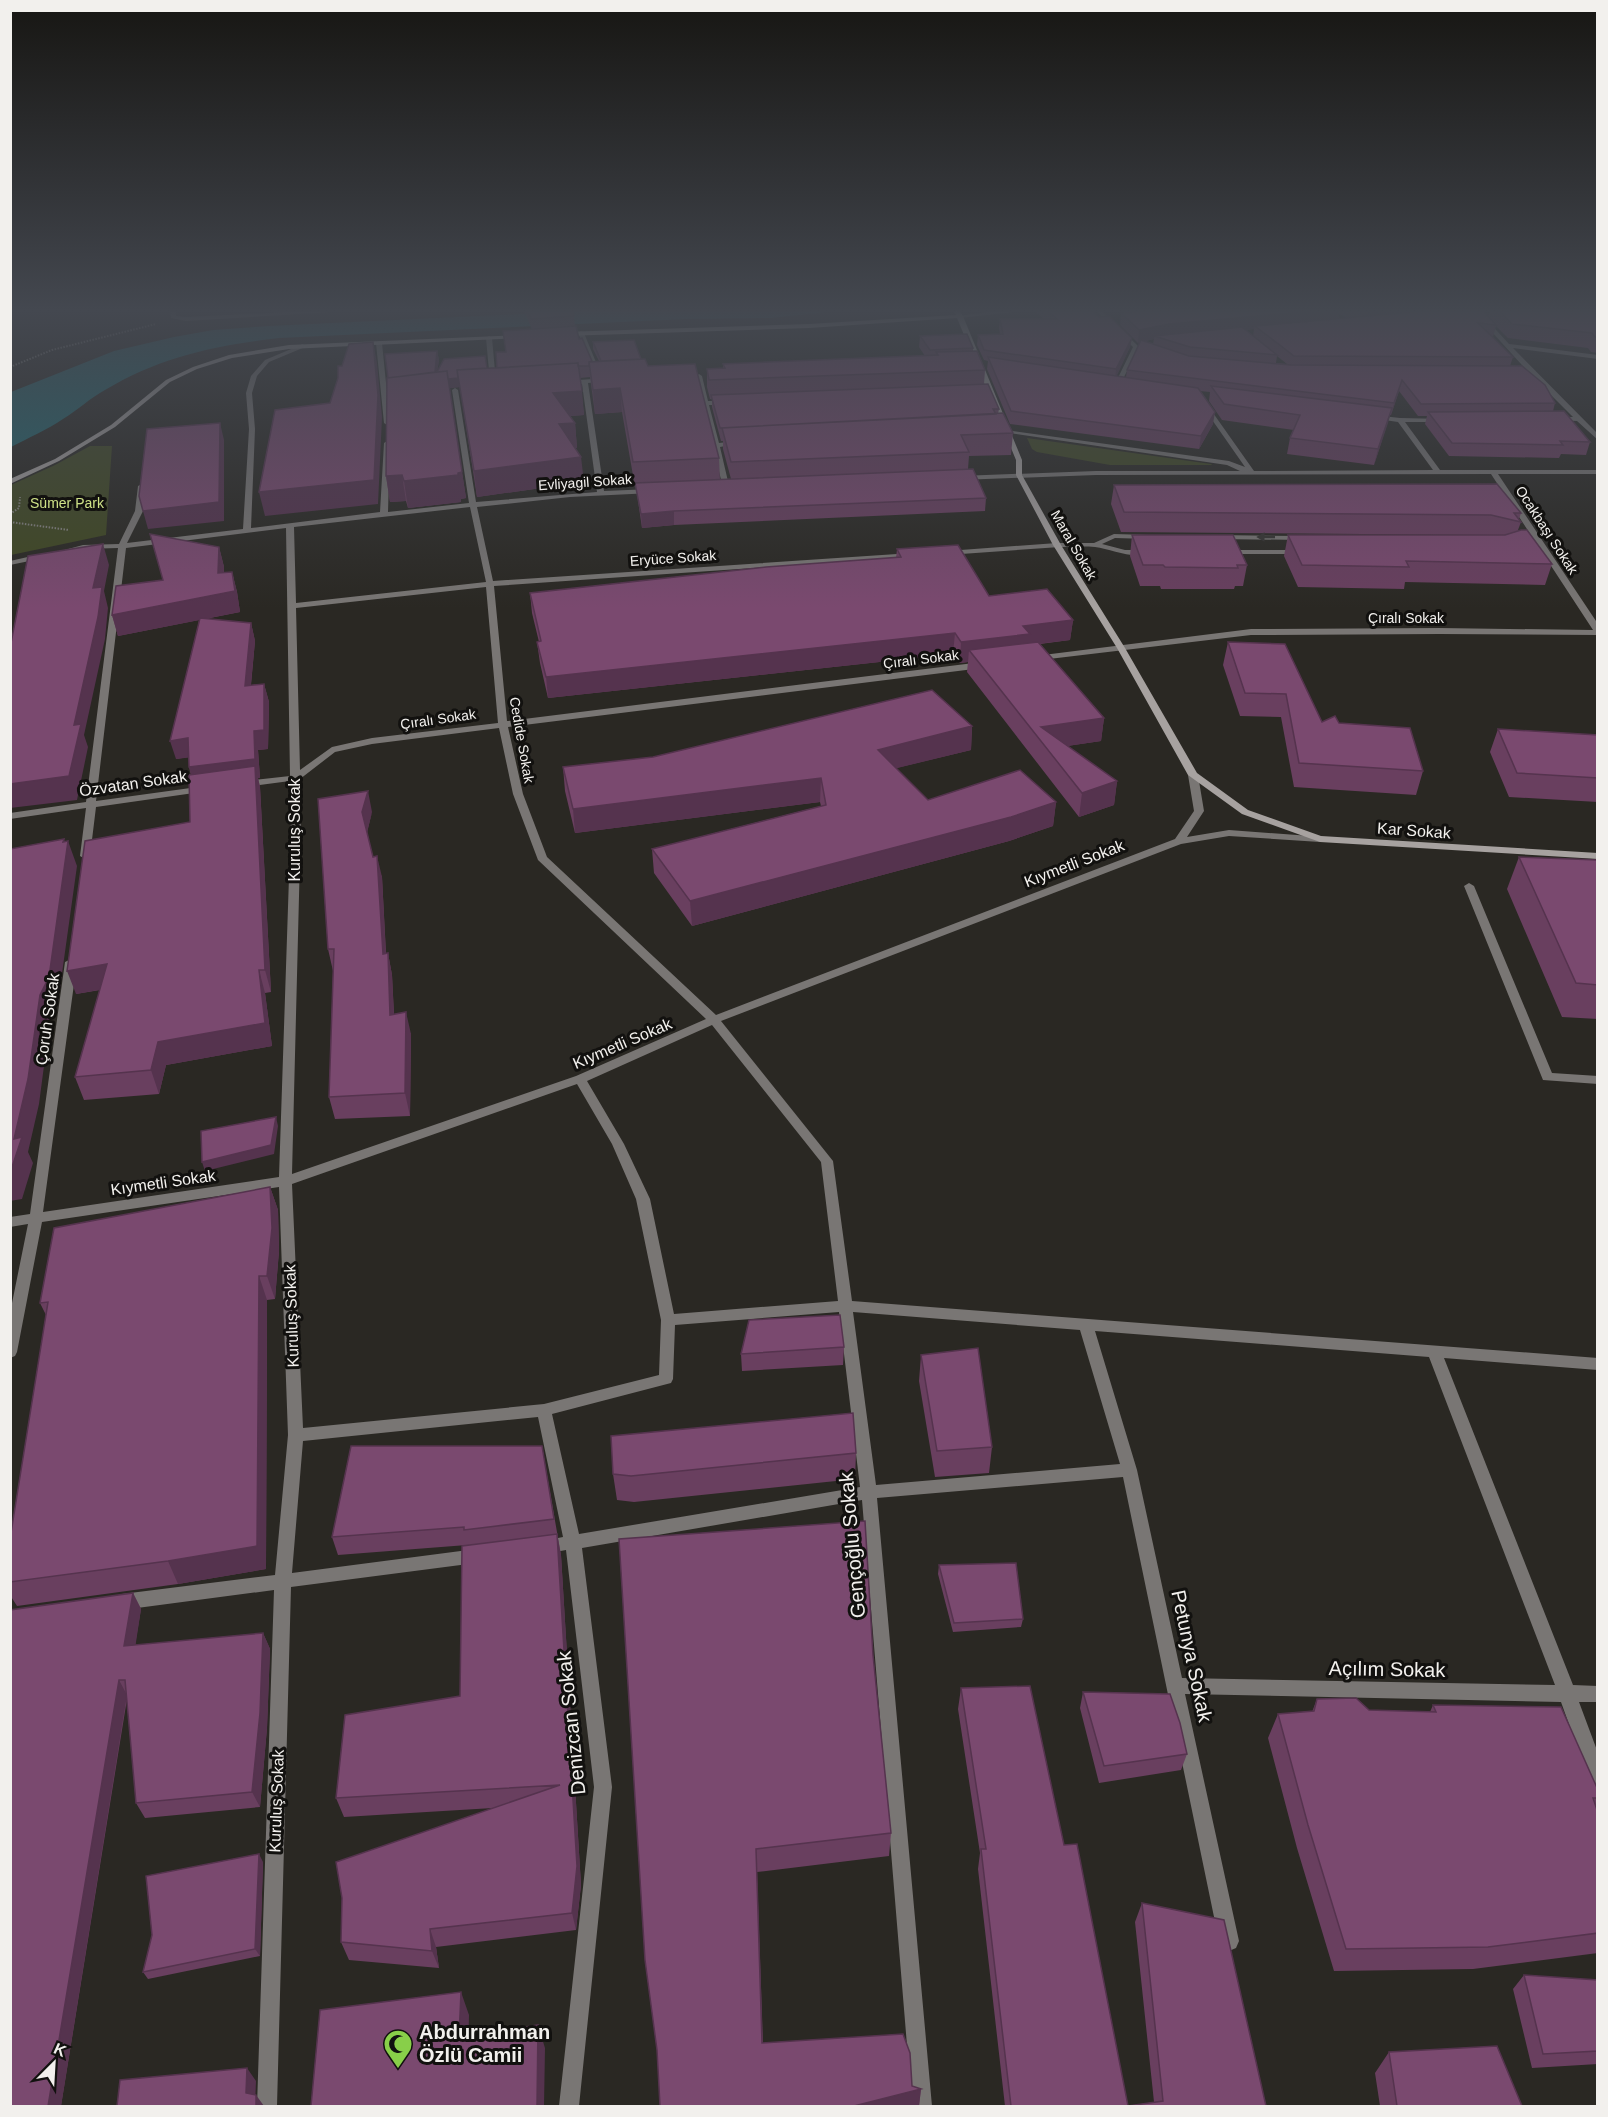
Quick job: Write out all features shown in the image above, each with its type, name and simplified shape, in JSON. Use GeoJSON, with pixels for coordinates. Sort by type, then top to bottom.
{"type":"FeatureCollection","features":[{"type":"Feature","properties":{"kind":"street"},"geometry":{"type":"LineString","coordinates":[[10,482],[57,460],[113,426],[133,410]]}},
{"type":"Feature","properties":{"kind":"street"},"geometry":{"type":"LineString","coordinates":[[247,530],[252,429],[250,410]]}},
{"type":"Feature","properties":{"kind":"street"},"geometry":{"type":"LineString","coordinates":[[386,410],[387,428]]}},
{"type":"Feature","properties":{"kind":"street","name":"Cedide Sokak"},"geometry":{"type":"LineString","coordinates":[[462,410],[473,506],[489,584],[503,724],[518,794],[542,858],[714,1020]]}},
{"type":"Feature","properties":{"kind":"street"},"geometry":{"type":"LineString","coordinates":[[589,410],[602,494]]}},
{"type":"Feature","properties":{"kind":"street"},"geometry":{"type":"LineString","coordinates":[[707,410],[727,488]]}},
{"type":"Feature","properties":{"kind":"street","name":"Maral Sokak"},"geometry":{"type":"LineString","coordinates":[[999,410],[1019,460],[1019,475],[1057,545],[1120,648],[1192,775]]}},
{"type":"Feature","properties":{"kind":"street"},"geometry":{"type":"LineString","coordinates":[[1209,410],[1253,474]]}},
{"type":"Feature","properties":{"kind":"street"},"geometry":{"type":"LineString","coordinates":[[1570,410],[1598,438]]}},
{"type":"Feature","properties":{"kind":"street"},"geometry":{"type":"LineString","coordinates":[[1365,416],[1400,420],[1454,420]]}},
{"type":"Feature","properties":{"kind":"street"},"geometry":{"type":"LineString","coordinates":[[1545,419],[1579,419]]}},
{"type":"Feature","properties":{"kind":"street"},"geometry":{"type":"LineString","coordinates":[[1400,420],[1438,473]]}},
{"type":"Feature","properties":{"kind":"street"},"geometry":{"type":"LineString","coordinates":[[995,431],[1007,430],[1229,464],[1253,474]]}},
{"type":"Feature","properties":{"kind":"street"},"geometry":{"type":"LineString","coordinates":[[384,514],[387,438]]}},
{"type":"Feature","properties":{"kind":"street"},"geometry":{"type":"LineString","coordinates":[[716,445],[751,443]]}},
{"type":"Feature","properties":{"kind":"street"},"geometry":{"type":"LineString","coordinates":[[949,478],[1096,473],[1598,472]]}},
{"type":"Feature","properties":{"kind":"street","name":"Ocakbaşı Sokak"},"geometry":{"type":"LineString","coordinates":[[1494,473],[1538,546],[1598,632]]}},
{"type":"Feature","properties":{"kind":"street"},"geometry":{"type":"LineString","coordinates":[[84,863],[122,546],[140,511],[143,477]]}},
{"type":"Feature","properties":{"kind":"street"},"geometry":{"type":"LineString","coordinates":[[717,489],[738,488]]}},
{"type":"Feature","properties":{"kind":"street","name":"Evliyagil Sokak"},"geometry":{"type":"LineString","coordinates":[[10,563],[83,547],[122,546],[384,514],[602,494],[666,491]]}},
{"type":"Feature","properties":{"kind":"street","name":"Kuruluş Sokak"},"geometry":{"type":"LineString","coordinates":[[267,2106],[283,1580],[296,1436],[285,1181],[296,818],[290,525]]}},
{"type":"Feature","properties":{"kind":"street"},"geometry":{"type":"LineString","coordinates":[[1095,545],[1114,536],[1162,537]]}},
{"type":"Feature","properties":{"kind":"street"},"geometry":{"type":"LineString","coordinates":[[1210,537],[1306,538]]}},
{"type":"Feature","properties":{"kind":"street"},"geometry":{"type":"LineString","coordinates":[[939,554],[1057,545],[1095,545],[1125,552],[1160,552]]}},
{"type":"Feature","properties":{"kind":"street"},"geometry":{"type":"LineString","coordinates":[[1219,552],[1312,552]]}},
{"type":"Feature","properties":{"kind":"street","name":"Eryüce Sokak"},"geometry":{"type":"LineString","coordinates":[[291,606],[489,584],[927,554]]}},
{"type":"Feature","properties":{"kind":"street","name":"Çıralı Sokak"},"geometry":{"type":"LineString","coordinates":[[1026,660],[1251,632],[1598,632]]}},
{"type":"Feature","properties":{"kind":"street","name":"Çıralı Sokak"},"geometry":{"type":"LineString","coordinates":[[295,778],[332,750],[372,741],[990,664]]}},
{"type":"Feature","properties":{"kind":"street"},"geometry":{"type":"LineString","coordinates":[[1192,775],[1245,812],[1320,839]]}},
{"type":"Feature","properties":{"kind":"street"},"geometry":{"type":"LineString","coordinates":[[1179,840],[1199,812],[1192,775]]}},
{"type":"Feature","properties":{"kind":"street"},"geometry":{"type":"LineString","coordinates":[[228,786],[295,778]]}},
{"type":"Feature","properties":{"kind":"street","name":"Özvatan Sokak"},"geometry":{"type":"LineString","coordinates":[[10,816],[217,788]]}},
{"type":"Feature","properties":{"kind":"street","name":"Kıymetli Sokak"},"geometry":{"type":"LineString","coordinates":[[10,1222],[285,1181],[580,1079],[714,1020],[1179,840],[1228,833]]}},
{"type":"Feature","properties":{"kind":"street","name":"Kar Sokak"},"geometry":{"type":"LineString","coordinates":[[1228,833],[1598,856]]}},
{"type":"Feature","properties":{"kind":"street"},"geometry":{"type":"LineString","coordinates":[[1469,886],[1547,1077],[1598,1080]]}},
{"type":"Feature","properties":{"kind":"street","name":"Çoruh Sokak"},"geometry":{"type":"LineString","coordinates":[[10,1352],[36,1218],[73,946]]}},
{"type":"Feature","properties":{"kind":"street","name":"Gençoğlu Sokak"},"geometry":{"type":"LineString","coordinates":[[714,1020],[827,1161],[870,1492],[922,2106]]}},
{"type":"Feature","properties":{"kind":"street"},"geometry":{"type":"LineString","coordinates":[[296,1436],[544,1410],[666,1379],[668,1320],[643,1199],[618,1143],[580,1079]]}},
{"type":"Feature","properties":{"kind":"street"},"geometry":{"type":"LineString","coordinates":[[668,1320],[847,1306],[1598,1364]]}},
{"type":"Feature","properties":{"kind":"street","name":"Petunya Sokak"},"geometry":{"type":"LineString","coordinates":[[1086,1324],[1129,1470],[1232,1955]]}},
{"type":"Feature","properties":{"kind":"street"},"geometry":{"type":"LineString","coordinates":[[1434,1351],[1567,1693],[1598,1780]]}},
{"type":"Feature","properties":{"kind":"street","name":"Denizcan Sokak"},"geometry":{"type":"LineString","coordinates":[[544,1410],[573,1544],[603,1787],[569,2106]]}},
{"type":"Feature","properties":{"kind":"street"},"geometry":{"type":"LineString","coordinates":[[527,1550],[870,1492],[1129,1470]]}},
{"type":"Feature","properties":{"kind":"street"},"geometry":{"type":"LineString","coordinates":[[105,1604],[492,1554]]}},
{"type":"Feature","properties":{"kind":"street","name":"Açılım Sokak"},"geometry":{"type":"LineString","coordinates":[[1176,1686],[1598,1694]]}},
{"type":"Feature","properties":{"kind":"green space"},"geometry":{"type":"Polygon","coordinates":[[[1027,438],[1212,465],[1110,465],[1037,452],[1032,449],[1027,438]]]}},
{"type":"Feature","properties":{"kind":"green space","name":"Sümer Park"},"geometry":{"type":"Polygon","coordinates":[[[90,446],[112,446],[106,535],[11,555],[11,485],[90,446]]]}},
{"type":"Feature","properties":{"kind":"water"},"geometry":{"type":"Polygon","coordinates":[[[11,410],[77,410],[57,423],[11,447],[11,410]]]}},
{"type":"Feature","properties":{"kind":"building"},"geometry":{"type":"Polygon","coordinates":[[[275,410],[377,410],[374,480],[259,492],[275,410]]]}},
{"type":"Feature","properties":{"kind":"building"},"geometry":{"type":"Polygon","coordinates":[[[387,410],[453,410],[462,472],[458,475],[404,481],[402,475],[386,476],[387,410]]]}},
{"type":"Feature","properties":{"kind":"building"},"geometry":{"type":"Polygon","coordinates":[[[464,410],[565,410],[575,423],[559,424],[581,457],[474,471],[464,410]]]}},
{"type":"Feature","properties":{"kind":"building"},"geometry":{"type":"Polygon","coordinates":[[[624,410],[707,410],[719,458],[633,462],[624,410]]]}},
{"type":"Feature","properties":{"kind":"building"},"geometry":{"type":"Polygon","coordinates":[[[715,410],[993,410],[996,414],[720,428],[715,410]]]}},
{"type":"Feature","properties":{"kind":"building"},"geometry":{"type":"Polygon","coordinates":[[[1213,410],[1215,412],[1201,436],[1011,411],[1213,410]]]}},
{"type":"Feature","properties":{"kind":"building"},"geometry":{"type":"Polygon","coordinates":[[[1264,410],[1391,410],[1378,449],[1290,438],[1300,415],[1264,410]]]}},
{"type":"Feature","properties":{"kind":"building"},"geometry":{"type":"Polygon","coordinates":[[[1564,411],[1590,442],[1560,441],[1563,445],[1452,443],[1428,412],[1564,411]]]}},
{"type":"Feature","properties":{"kind":"building"},"geometry":{"type":"Polygon","coordinates":[[[1003,413],[1013,433],[961,435],[969,452],[731,462],[722,428],[1003,413]]]}},
{"type":"Feature","properties":{"kind":"building"},"geometry":{"type":"Polygon","coordinates":[[[220,423],[219,502],[143,511],[139,496],[147,429],[220,423]]]}},
{"type":"Feature","properties":{"kind":"building"},"geometry":{"type":"Polygon","coordinates":[[[973,469],[986,498],[641,514],[635,483],[973,469]]]}},
{"type":"Feature","properties":{"kind":"building"},"geometry":{"type":"Polygon","coordinates":[[[1497,484],[1521,513],[1514,513],[1521,522],[1491,515],[1124,512],[1114,485],[1497,484]]]}},
{"type":"Feature","properties":{"kind":"building"},"geometry":{"type":"Polygon","coordinates":[[[1527,530],[1552,564],[1406,561],[1409,567],[1302,565],[1288,535],[1505,535],[1527,530]]]}},
{"type":"Feature","properties":{"kind":"building"},"geometry":{"type":"Polygon","coordinates":[[[150,534],[219,547],[218,573],[232,572],[235,591],[112,615],[116,586],[163,580],[150,534]]]}},
{"type":"Feature","properties":{"kind":"building"},"geometry":{"type":"Polygon","coordinates":[[[1132,535],[1233,535],[1247,565],[1237,565],[1238,568],[1143,565],[1132,535]]]}},
{"type":"Feature","properties":{"kind":"building"},"geometry":{"type":"Polygon","coordinates":[[[103,544],[93,588],[102,587],[98,617],[74,725],[81,724],[69,776],[10,784],[10,648],[28,556],[103,544]]]}},
{"type":"Feature","properties":{"kind":"building"},"geometry":{"type":"Polygon","coordinates":[[[958,545],[989,596],[1047,589],[1073,620],[1023,626],[1030,634],[961,642],[955,633],[546,677],[537,642],[541,641],[530,593],[766,567],[901,557],[897,549],[958,545]]]}},
{"type":"Feature","properties":{"kind":"building"},"geometry":{"type":"Polygon","coordinates":[[[200,618],[251,623],[245,686],[264,684],[264,730],[254,731],[255,759],[189,767],[188,738],[170,741],[200,618]]]}},
{"type":"Feature","properties":{"kind":"building"},"geometry":{"type":"Polygon","coordinates":[[[1038,642],[1104,718],[1041,727],[1117,781],[1082,793],[969,650],[1038,642]]]}},
{"type":"Feature","properties":{"kind":"building"},"geometry":{"type":"Polygon","coordinates":[[[1228,642],[1285,644],[1322,722],[1335,716],[1339,723],[1410,728],[1423,771],[1299,763],[1286,694],[1245,693],[1228,642]]]}},
{"type":"Feature","properties":{"kind":"building"},"geometry":{"type":"Polygon","coordinates":[[[932,690],[972,726],[878,750],[928,800],[1020,770],[1056,802],[1011,817],[690,901],[652,849],[826,805],[821,778],[573,809],[563,767],[653,757],[932,690]]]}},
{"type":"Feature","properties":{"kind":"building"},"geometry":{"type":"Polygon","coordinates":[[[1498,729],[1598,735],[1598,778],[1517,773],[1498,729]]]}},
{"type":"Feature","properties":{"kind":"building"},"geometry":{"type":"Polygon","coordinates":[[[255,766],[265,970],[259,970],[265,1023],[158,1042],[151,1070],[75,1077],[107,964],[67,971],[85,841],[190,822],[189,775],[255,766]]]}},
{"type":"Feature","properties":{"kind":"building"},"geometry":{"type":"Polygon","coordinates":[[[368,791],[362,812],[373,857],[377,856],[383,954],[388,953],[390,1015],[406,1012],[405,1093],[329,1097],[334,949],[328,949],[318,799],[368,791]]]}},
{"type":"Feature","properties":{"kind":"building"},"geometry":{"type":"Polygon","coordinates":[[[64,839],[63,842],[68,841],[49,977],[40,995],[28,1079],[14,1139],[22,1137],[10,1173],[10,849],[64,839]]]}},
{"type":"Feature","properties":{"kind":"building"},"geometry":{"type":"Polygon","coordinates":[[[1519,857],[1598,860],[1598,985],[1576,983],[1519,857]]]}},
{"type":"Feature","properties":{"kind":"building"},"geometry":{"type":"Polygon","coordinates":[[[276,1117],[271,1145],[202,1162],[201,1131],[276,1117]]]}},
{"type":"Feature","properties":{"kind":"building"},"geometry":{"type":"Polygon","coordinates":[[[270,1187],[272,1228],[267,1276],[259,1276],[257,1546],[168,1561],[10,1582],[10,1539],[48,1302],[40,1303],[54,1228],[270,1187]]]}},
{"type":"Feature","properties":{"kind":"building"},"geometry":{"type":"Polygon","coordinates":[[[840,1315],[844,1347],[741,1354],[749,1320],[840,1315]]]}},
{"type":"Feature","properties":{"kind":"building"},"geometry":{"type":"Polygon","coordinates":[[[978,1348],[992,1447],[937,1451],[921,1355],[978,1348]]]}},
{"type":"Feature","properties":{"kind":"building"},"geometry":{"type":"Polygon","coordinates":[[[853,1413],[856,1453],[631,1476],[613,1474],[611,1436],[853,1413]]]}},
{"type":"Feature","properties":{"kind":"building"},"geometry":{"type":"Polygon","coordinates":[[[351,1446],[542,1446],[554,1519],[464,1530],[464,1527],[332,1537],[351,1446]]]}},
{"type":"Feature","properties":{"kind":"building"},"geometry":{"type":"Polygon","coordinates":[[[865,1521],[873,1655],[891,1833],[756,1849],[762,2043],[903,2034],[910,2053],[912,2086],[921,2089],[854,2106],[660,2106],[657,2050],[645,1960],[619,1539],[865,1521]]]}},
{"type":"Feature","properties":{"kind":"building"},"geometry":{"type":"Polygon","coordinates":[[[557,1534],[577,1866],[572,1913],[430,1929],[432,1951],[341,1942],[342,1898],[336,1862],[560,1785],[336,1798],[345,1715],[460,1696],[462,1546],[557,1534]]]}},
{"type":"Feature","properties":{"kind":"building"},"geometry":{"type":"Polygon","coordinates":[[[1016,1563],[1023,1619],[954,1623],[939,1565],[1016,1563]]]}},
{"type":"Feature","properties":{"kind":"building"},"geometry":{"type":"Polygon","coordinates":[[[133,1593],[124,1646],[263,1633],[260,1713],[252,1792],[136,1803],[125,1680],[119,1680],[48,2106],[10,2106],[10,1610],[133,1593]]]}},
{"type":"Feature","properties":{"kind":"building"},"geometry":{"type":"Polygon","coordinates":[[[1030,1686],[1064,1845],[1077,1844],[1128,2106],[1011,2106],[981,1849],[986,1849],[961,1688],[1030,1686]]]}},
{"type":"Feature","properties":{"kind":"building"},"geometry":{"type":"Polygon","coordinates":[[[1083,1692],[1170,1694],[1187,1754],[1104,1766],[1083,1692]]]}},
{"type":"Feature","properties":{"kind":"building"},"geometry":{"type":"Polygon","coordinates":[[[1356,1698],[1369,1710],[1436,1712],[1433,1705],[1561,1707],[1598,1790],[1598,1798],[1593,1798],[1598,1813],[1598,1933],[1488,1947],[1346,1949],[1308,1825],[1278,1714],[1314,1711],[1317,1699],[1356,1698]]]}},
{"type":"Feature","properties":{"kind":"building"},"geometry":{"type":"Polygon","coordinates":[[[259,1854],[255,1949],[143,1972],[152,1935],[146,1876],[259,1854]]]}},
{"type":"Feature","properties":{"kind":"building"},"geometry":{"type":"Polygon","coordinates":[[[1142,1903],[1224,1920],[1266,2106],[1128,2106],[1163,2101],[1142,1903]]]}},
{"type":"Feature","properties":{"kind":"building"},"geometry":{"type":"Polygon","coordinates":[[[1524,1975],[1598,1980],[1598,2051],[1543,2054],[1524,1975]]]}},
{"type":"Feature","properties":{"kind":"building"},"geometry":{"type":"Polygon","coordinates":[[[461,1992],[459,2038],[538,2025],[537,2106],[311,2106],[320,2010],[461,1992]]]}},
{"type":"Feature","properties":{"kind":"building"},"geometry":{"type":"Polygon","coordinates":[[[1497,2046],[1522,2106],[1397,2106],[1389,2052],[1497,2046]]]}},
{"type":"Feature","properties":{"kind":"building"},"geometry":{"type":"Polygon","coordinates":[[[247,2068],[246,2093],[256,2095],[256,2106],[117,2106],[120,2080],[247,2068]]]}},
{"type":"Feature","properties":{"kind":"place","name":"Abdurrahman Özlü Camii"},"geometry":{"type":"Point","coordinates":[398,2070]}}]}
